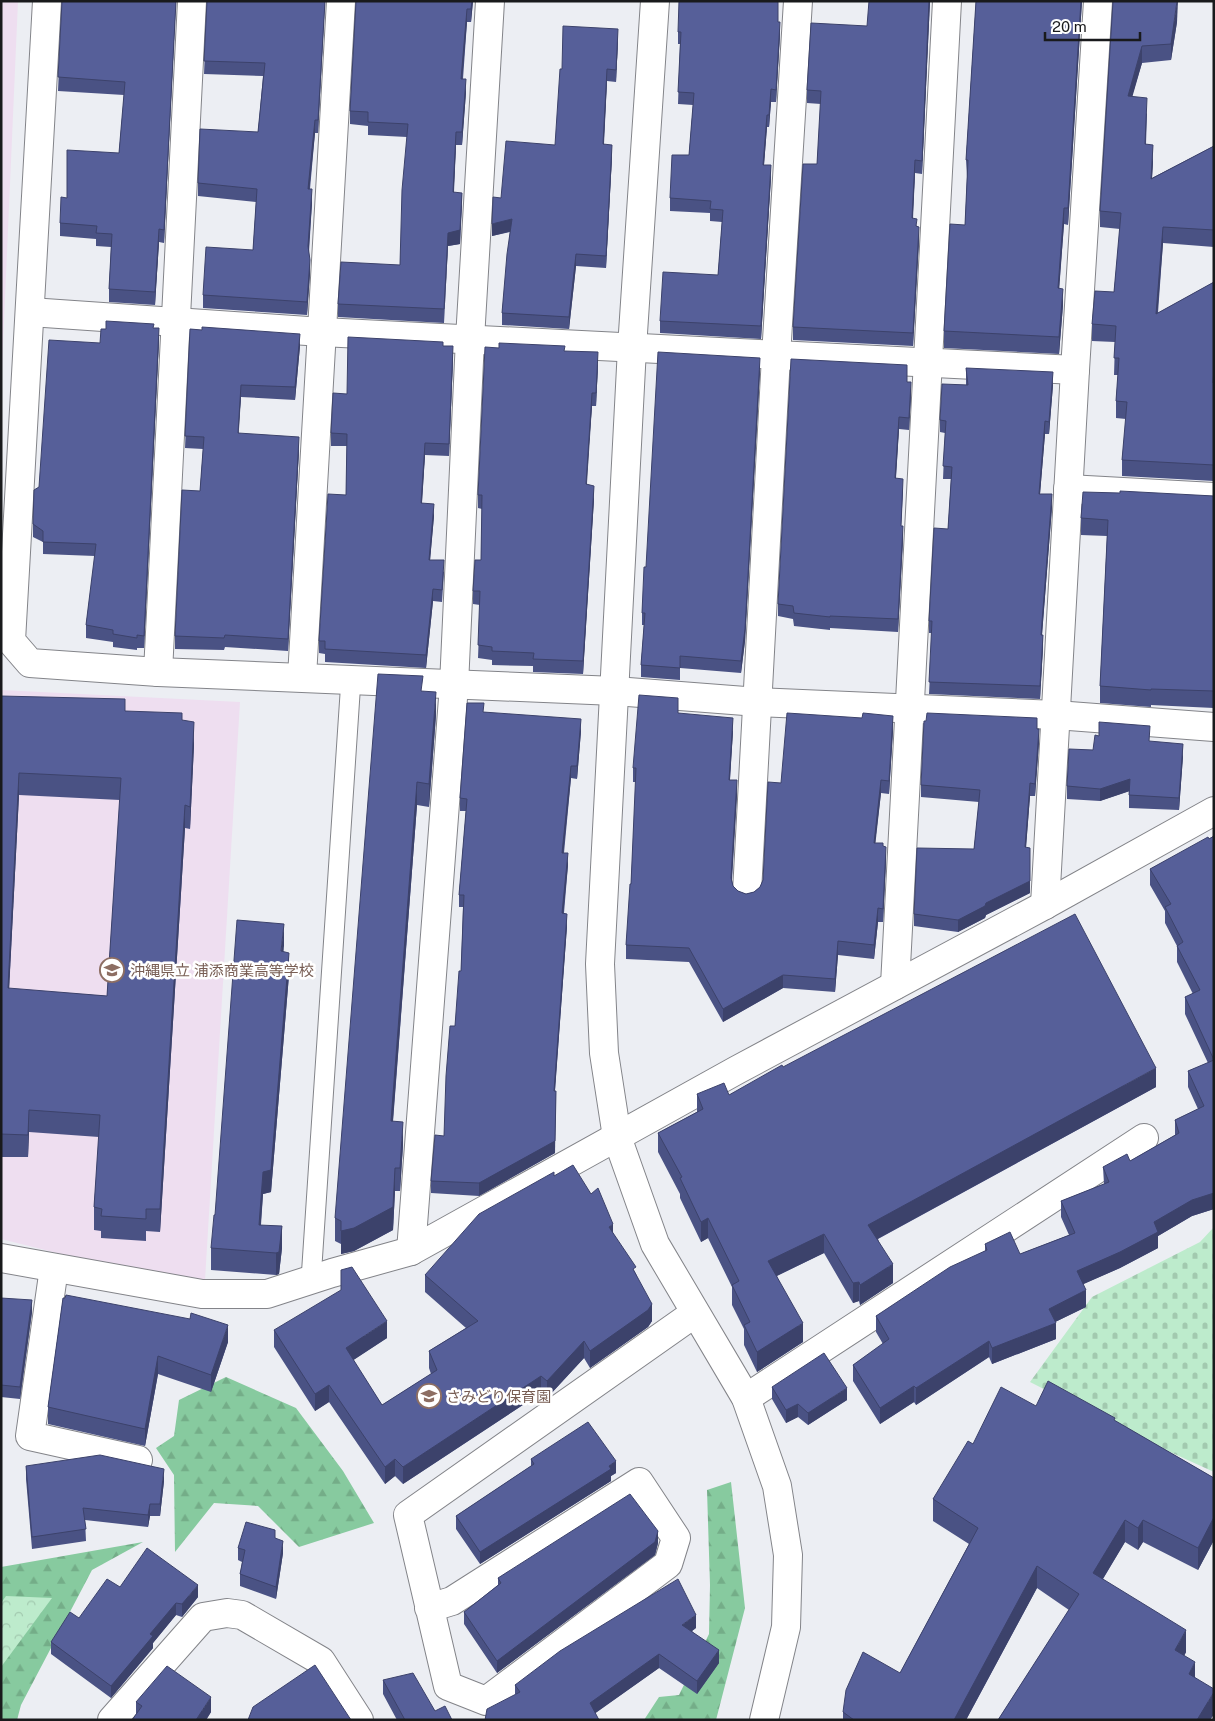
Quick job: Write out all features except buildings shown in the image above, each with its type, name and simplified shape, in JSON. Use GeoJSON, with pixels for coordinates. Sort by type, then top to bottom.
{"type":"FeatureCollection","features":[{"type":"Feature","properties":{"kind":"street"},"geometry":{"type":"LineString","coordinates":[[48,1],[11,641],[30,663],[158,672],[614,691],[758,702],[1056,716],[1214,727]]}},
{"type":"Feature","properties":{"kind":"street"},"geometry":{"type":"LineString","coordinates":[[158,672],[192,1]]}},
{"type":"Feature","properties":{"kind":"street"},"geometry":{"type":"LineString","coordinates":[[302,677],[341,1]]}},
{"type":"Feature","properties":{"kind":"street"},"geometry":{"type":"LineString","coordinates":[[411,1251],[454,685],[470,339],[490,1]]}},
{"type":"Feature","properties":{"kind":"street"},"geometry":{"type":"LineString","coordinates":[[654,1],[632,348],[600,964],[604,1053],[617,1137],[655,1244],[746,1398],[777,1486],[788,1555],[786,1627],[764,1720]]}},
{"type":"Feature","properties":{"kind":"street"},"geometry":{"type":"LineString","coordinates":[[747,892],[776,356],[798,1]]}},
{"type":"Feature","properties":{"kind":"street"},"geometry":{"type":"LineString","coordinates":[[895,985],[947,1]]}},
{"type":"Feature","properties":{"kind":"street"},"geometry":{"type":"LineString","coordinates":[[1045,905],[1098,1]]}},
{"type":"Feature","properties":{"kind":"street"},"geometry":{"type":"LineString","coordinates":[[30,312],[176,324],[1075,370]]}},
{"type":"Feature","properties":{"kind":"street"},"geometry":{"type":"LineString","coordinates":[[1068,489],[1214,497]]}},
{"type":"Feature","properties":{"kind":"street"},"geometry":{"type":"LineString","coordinates":[[1,1258],[202,1294],[267,1294],[411,1251],[737,1070],[1214,812]]}},
{"type":"Feature","properties":{"kind":"street"},"geometry":{"type":"LineString","coordinates":[[746,1398],[1144,1138]]}},
{"type":"Feature","properties":{"kind":"street"},"geometry":{"type":"LineString","coordinates":[[54,1268],[30,1436],[138,1460]]}},
{"type":"Feature","properties":{"kind":"street"},"geometry":{"type":"LineString","coordinates":[[429,1608],[437,1605],[452,1601],[639,1482],[676,1538],[668,1564],[486,1701],[448,1686],[430,1610],[428,1601],[415,1544],[408,1515],[695,1313]]}},
{"type":"Feature","properties":{"kind":"street"},"geometry":{"type":"LineString","coordinates":[[112,1720],[203,1617],[227,1613],[242,1615],[321,1661],[359,1720]]}},
{"type":"Feature","properties":{"kind":"lane"},"geometry":{"type":"LineString","coordinates":[[312,1280],[351,679]]}},
{"type":"Feature","properties":{"kind":"shaded area"},"geometry":{"type":"Polygon","coordinates":[[[1,1],[18,1],[1,390],[1,1]]]}},
{"type":"Feature","properties":{"kind":"shaded area","name":"沖縄県立 浦添商業高等学校"},"geometry":{"type":"Polygon","coordinates":[[[1,690],[240,702],[205,1280],[97,1263],[1,1239],[1,690]]]}},
{"type":"Feature","properties":{"kind":"green space"},"geometry":{"type":"Polygon","coordinates":[[[1214,1227],[1214,1472],[1146,1441],[1030,1382],[1092,1297],[1200,1242],[1214,1227]]]}},
{"type":"Feature","properties":{"kind":"green space"},"geometry":{"type":"Polygon","coordinates":[[[226,1377],[296,1408],[343,1471],[374,1523],[299,1547],[258,1506],[214,1503],[175,1552],[174,1475],[156,1448],[174,1436],[179,1400],[226,1377]]]}},
{"type":"Feature","properties":{"kind":"green space"},"geometry":{"type":"Polygon","coordinates":[[[731,1482],[745,1608],[716,1720],[644,1720],[659,1697],[679,1695],[709,1634],[710,1585],[707,1490],[731,1482]]]}},
{"type":"Feature","properties":{"kind":"green space"},"geometry":{"type":"Polygon","coordinates":[[[143,1542],[92,1570],[21,1705],[17,1720],[1,1720],[1,1567],[143,1542]]]}},
{"type":"Feature","properties":{"kind":"green space"},"geometry":{"type":"Polygon","coordinates":[[[6,1596],[52,1598],[1,1667],[1,1603],[6,1596]]]}},
{"type":"Feature","properties":{"kind":"place","name":"沖縄県立 浦添商業高等学校"},"geometry":{"type":"Point","coordinates":[112,970]}},
{"type":"Feature","properties":{"kind":"place","name":"さみどり保育園"},"geometry":{"type":"Point","coordinates":[429,1396]}}]}
